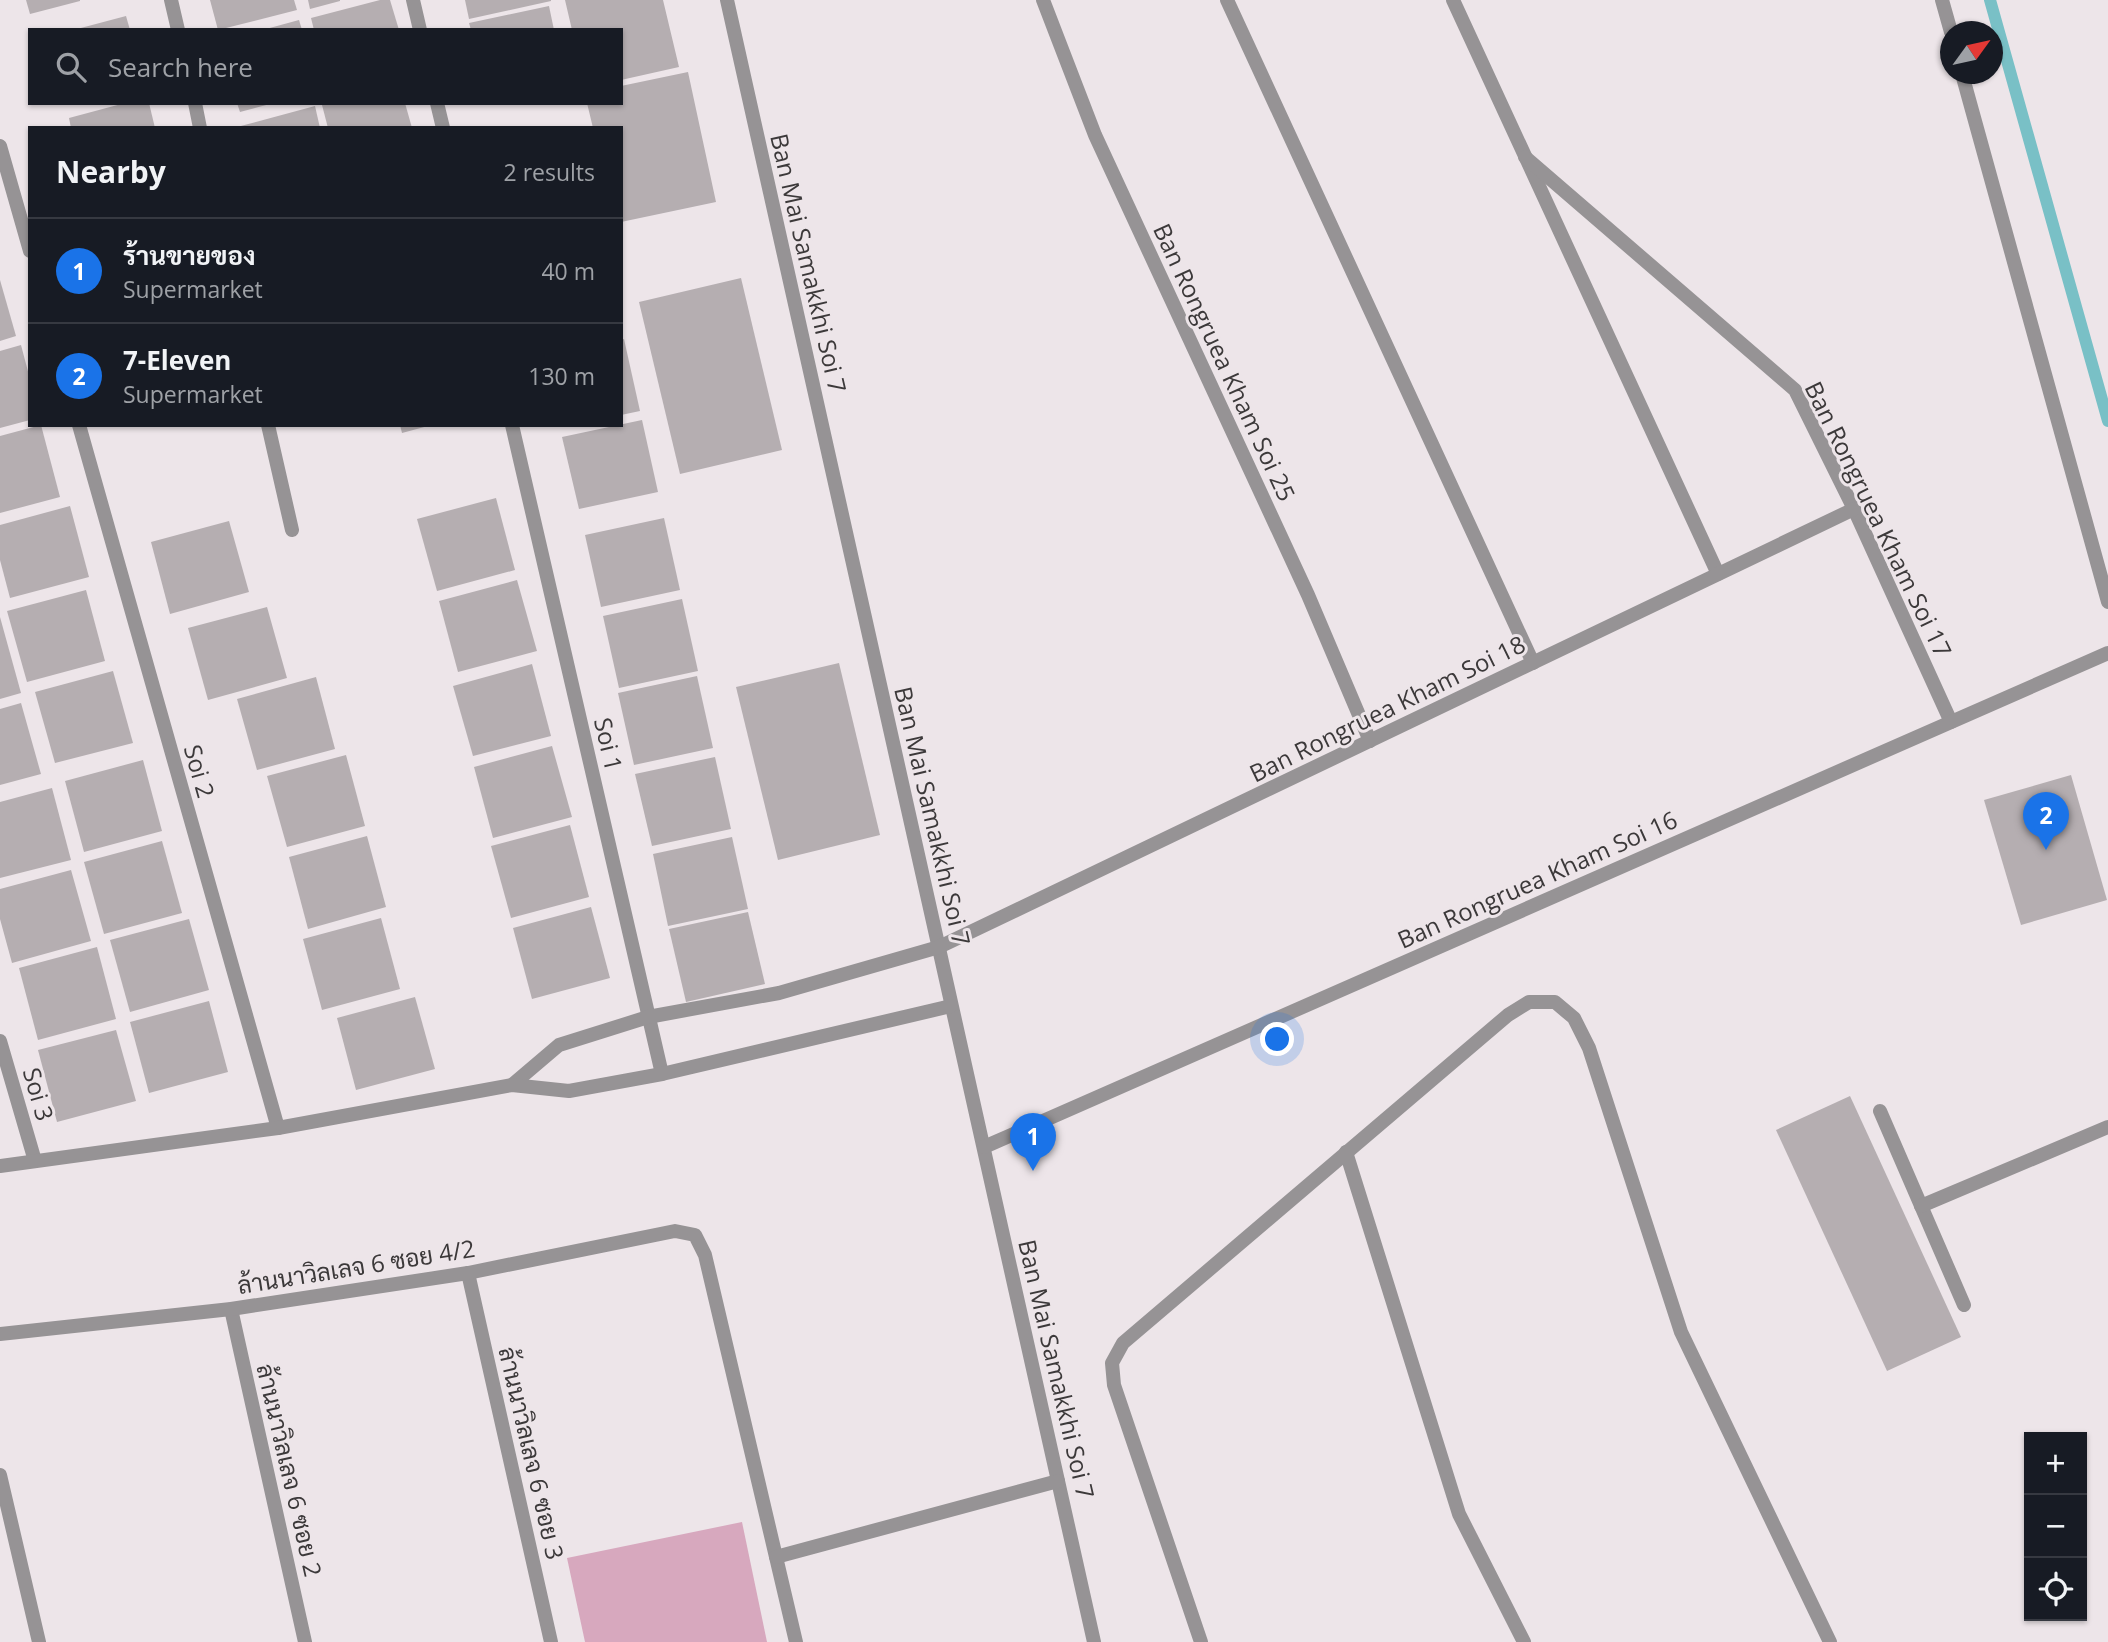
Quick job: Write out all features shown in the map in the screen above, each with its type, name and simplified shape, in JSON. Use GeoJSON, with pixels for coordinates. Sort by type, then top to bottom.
{"type":"FeatureCollection","features":[{"type":"Feature","properties":{"kind":"street"},"geometry":{"type":"LineString","coordinates":[[172,0],[178,28]]}},
{"type":"Feature","properties":{"kind":"street"},"geometry":{"type":"LineString","coordinates":[[413,0],[420,28]]}},
{"type":"Feature","properties":{"kind":"street","name":"Ban Mai Samakkhi Soi 7"},"geometry":{"type":"LineString","coordinates":[[727,0],[1094,1642]]}},
{"type":"Feature","properties":{"kind":"street","name":"Ban Rongruea Kham Soi 25"},"geometry":{"type":"LineString","coordinates":[[1043,0],[1095,135],[1308,594],[1370,741]]}},
{"type":"Feature","properties":{"kind":"street"},"geometry":{"type":"LineString","coordinates":[[1227,0],[1533,663]]}},
{"type":"Feature","properties":{"kind":"street"},"geometry":{"type":"LineString","coordinates":[[1453,0],[1718,574]]}},
{"type":"Feature","properties":{"kind":"street"},"geometry":{"type":"LineString","coordinates":[[1942,0],[1948,21]]}},
{"type":"Feature","properties":{"kind":"street"},"geometry":{"type":"LineString","coordinates":[[1965,84],[2108,602]]}},
{"type":"Feature","properties":{"kind":"street"},"geometry":{"type":"LineString","coordinates":[[195,105],[200,126]]}},
{"type":"Feature","properties":{"kind":"street"},"geometry":{"type":"LineString","coordinates":[[437,105],[443,126]]}},
{"type":"Feature","properties":{"kind":"street"},"geometry":{"type":"LineString","coordinates":[[0,146],[28,244]]}},
{"type":"Feature","properties":{"kind":"street","name":"Ban Rongruea Kham Soi 17"},"geometry":{"type":"LineString","coordinates":[[1525,158],[1795,390],[1951,722]]}},
{"type":"Feature","properties":{"kind":"street","name":"Soi 2"},"geometry":{"type":"LineString","coordinates":[[80,427],[278,1129]]}},
{"type":"Feature","properties":{"kind":"street"},"geometry":{"type":"LineString","coordinates":[[268,427],[292,530]]}},
{"type":"Feature","properties":{"kind":"street","name":"Soi 1"},"geometry":{"type":"LineString","coordinates":[[512,427],[662,1074]]}},
{"type":"Feature","properties":{"kind":"street","name":"Ban Rongruea Kham Soi 18"},"geometry":{"type":"LineString","coordinates":[[512,1085],[559,1045],[648,1017],[779,993],[939,947],[1853,509]]}},
{"type":"Feature","properties":{"kind":"street","name":"Ban Rongruea Kham Soi 16"},"geometry":{"type":"LineString","coordinates":[[984,1147],[2108,653]]}},
{"type":"Feature","properties":{"kind":"street"},"geometry":{"type":"LineString","coordinates":[[1201,1642],[1114,1385],[1112,1363],[1123,1343],[1508,1015],[1529,1002],[1555,1002],[1574,1018],[1589,1048],[1681,1332],[1830,1642]]}},
{"type":"Feature","properties":{"kind":"street"},"geometry":{"type":"LineString","coordinates":[[0,1166],[278,1129],[512,1085],[569,1091],[662,1074],[951,1006]]}},
{"type":"Feature","properties":{"kind":"street","name":"Soi 3"},"geometry":{"type":"LineString","coordinates":[[0,1041],[35,1161]]}},
{"type":"Feature","properties":{"kind":"street"},"geometry":{"type":"LineString","coordinates":[[1880,1111],[1964,1304]]}},
{"type":"Feature","properties":{"kind":"street"},"geometry":{"type":"LineString","coordinates":[[1921,1206],[2108,1127]]}},
{"type":"Feature","properties":{"kind":"street"},"geometry":{"type":"LineString","coordinates":[[1346,1152],[1459,1514],[1524,1642]]}},
{"type":"Feature","properties":{"kind":"street","name":"ล้านนาวิลเลจ 6 ซอย 4/2"},"geometry":{"type":"LineString","coordinates":[[0,1334],[231,1309],[468,1273],[675,1231],[695,1236],[705,1255],[776,1557]]}},
{"type":"Feature","properties":{"kind":"street","name":"ล้านนาวิลเลจ 6 ซอย 3"},"geometry":{"type":"LineString","coordinates":[[468,1273],[551,1642]]}},
{"type":"Feature","properties":{"kind":"street","name":"ล้านนาวิลเลจ 6 ซอย 2"},"geometry":{"type":"LineString","coordinates":[[231,1309],[305,1642]]}},
{"type":"Feature","properties":{"kind":"street"},"geometry":{"type":"LineString","coordinates":[[0,1475],[39,1642]]}},
{"type":"Feature","properties":{"kind":"street"},"geometry":{"type":"LineString","coordinates":[[796,1642],[776,1557],[1058,1481]]}},
{"type":"Feature","properties":{"kind":"shaded area"},"geometry":{"type":"Polygon","coordinates":[[[742,1522],[767,1642],[585,1642],[567,1558],[742,1522]]]}},
{"type":"Feature","properties":{"kind":"building"},"geometry":{"type":"Polygon","coordinates":[[[26,0],[80,0],[80,1],[30,14],[26,0]]]}},
{"type":"Feature","properties":{"kind":"building"},"geometry":{"type":"Polygon","coordinates":[[[210,0],[294,0],[297,10],[226,28],[217,28],[210,0]]]}},
{"type":"Feature","properties":{"kind":"building"},"geometry":{"type":"Polygon","coordinates":[[[308,0],[340,0],[340,1],[310,9],[308,0]]]}},
{"type":"Feature","properties":{"kind":"building"},"geometry":{"type":"Polygon","coordinates":[[[380,0],[390,0],[398,28],[314,28],[311,18],[380,0]]]}},
{"type":"Feature","properties":{"kind":"building"},"geometry":{"type":"Polygon","coordinates":[[[465,0],[551,0],[551,1],[469,19],[465,0]]]}},
{"type":"Feature","properties":{"kind":"building"},"geometry":{"type":"Polygon","coordinates":[[[565,0],[663,0],[679,67],[623,80],[623,28],[572,28],[565,0]]]}},
{"type":"Feature","properties":{"kind":"building"},"geometry":{"type":"Polygon","coordinates":[[[549,6],[554,28],[470,28],[469,23],[549,6]]]}},
{"type":"Feature","properties":{"kind":"building"},"geometry":{"type":"Polygon","coordinates":[[[126,16],[129,28],[81,28],[126,16]]]}},
{"type":"Feature","properties":{"kind":"building"},"geometry":{"type":"Polygon","coordinates":[[[299,20],[301,28],[270,28],[299,20]]]}},
{"type":"Feature","properties":{"kind":"building"},"geometry":{"type":"Polygon","coordinates":[[[688,72],[716,202],[623,222],[623,126],[593,126],[587,105],[623,105],[623,86],[688,72]]]}},
{"type":"Feature","properties":{"kind":"building"},"geometry":{"type":"Polygon","coordinates":[[[118,105],[149,105],[155,126],[71,126],[69,118],[118,105]]]}},
{"type":"Feature","properties":{"kind":"building"},"geometry":{"type":"Polygon","coordinates":[[[238,105],[266,105],[240,112],[238,105]]]}},
{"type":"Feature","properties":{"kind":"building"},"geometry":{"type":"Polygon","coordinates":[[[322,105],[406,105],[411,126],[327,126],[322,105]]]}},
{"type":"Feature","properties":{"kind":"building"},"geometry":{"type":"Polygon","coordinates":[[[315,106],[320,126],[241,126],[315,106]]]}},
{"type":"Feature","properties":{"kind":"building"},"geometry":{"type":"Polygon","coordinates":[[[741,278],[782,450],[680,474],[639,302],[741,278]]]}},
{"type":"Feature","properties":{"kind":"building"},"geometry":{"type":"Polygon","coordinates":[[[0,280],[16,336],[0,341],[0,280]]]}},
{"type":"Feature","properties":{"kind":"building"},"geometry":{"type":"Polygon","coordinates":[[[623,339],[640,411],[623,415],[623,339]]]}},
{"type":"Feature","properties":{"kind":"building"},"geometry":{"type":"Polygon","coordinates":[[[21,345],[28,371],[28,421],[0,428],[0,351],[21,345]]]}},
{"type":"Feature","properties":{"kind":"building"},"geometry":{"type":"Polygon","coordinates":[[[642,420],[658,492],[579,509],[562,437],[609,427],[623,427],[623,424],[642,420]]]}},
{"type":"Feature","properties":{"kind":"building"},"geometry":{"type":"Polygon","coordinates":[[[42,427],[60,497],[0,513],[0,436],[42,427]]]}},
{"type":"Feature","properties":{"kind":"building"},"geometry":{"type":"Polygon","coordinates":[[[400,427],[424,427],[402,433],[400,427]]]}},
{"type":"Feature","properties":{"kind":"building"},"geometry":{"type":"Polygon","coordinates":[[[496,498],[515,570],[437,591],[417,519],[496,498]]]}},
{"type":"Feature","properties":{"kind":"building"},"geometry":{"type":"Polygon","coordinates":[[[70,506],[89,577],[10,598],[0,560],[0,525],[70,506]]]}},
{"type":"Feature","properties":{"kind":"building"},"geometry":{"type":"Polygon","coordinates":[[[664,518],[680,590],[601,607],[585,535],[664,518]]]}},
{"type":"Feature","properties":{"kind":"building"},"geometry":{"type":"Polygon","coordinates":[[[229,521],[249,592],[170,614],[151,542],[229,521]]]}},
{"type":"Feature","properties":{"kind":"building"},"geometry":{"type":"Polygon","coordinates":[[[517,580],[537,651],[458,672],[439,601],[517,580]]]}},
{"type":"Feature","properties":{"kind":"building"},"geometry":{"type":"Polygon","coordinates":[[[86,590],[105,661],[27,682],[7,611],[86,590]]]}},
{"type":"Feature","properties":{"kind":"building"},"geometry":{"type":"Polygon","coordinates":[[[682,599],[698,671],[619,688],[603,616],[682,599]]]}},
{"type":"Feature","properties":{"kind":"building"},"geometry":{"type":"Polygon","coordinates":[[[267,607],[287,678],[208,700],[188,628],[267,607]]]}},
{"type":"Feature","properties":{"kind":"building"},"geometry":{"type":"Polygon","coordinates":[[[0,617],[21,693],[0,699],[0,617]]]}},
{"type":"Feature","properties":{"kind":"building"},"geometry":{"type":"Polygon","coordinates":[[[839,663],[880,835],[778,860],[736,687],[839,663]]]}},
{"type":"Feature","properties":{"kind":"building"},"geometry":{"type":"Polygon","coordinates":[[[532,664],[551,736],[473,756],[453,686],[532,664]]]}},
{"type":"Feature","properties":{"kind":"building"},"geometry":{"type":"Polygon","coordinates":[[[113,671],[133,743],[55,763],[35,692],[113,671]]]}},
{"type":"Feature","properties":{"kind":"building"},"geometry":{"type":"Polygon","coordinates":[[[697,676],[713,748],[634,765],[618,693],[697,676]]]}},
{"type":"Feature","properties":{"kind":"building"},"geometry":{"type":"Polygon","coordinates":[[[316,677],[335,749],[257,770],[237,699],[316,677]]]}},
{"type":"Feature","properties":{"kind":"building"},"geometry":{"type":"Polygon","coordinates":[[[21,703],[41,774],[0,785],[0,709],[21,703]]]}},
{"type":"Feature","properties":{"kind":"building"},"geometry":{"type":"Polygon","coordinates":[[[552,746],[572,817],[493,838],[474,767],[552,746]]]}},
{"type":"Feature","properties":{"kind":"building"},"geometry":{"type":"Polygon","coordinates":[[[346,755],[365,826],[287,847],[267,776],[346,755]]]}},
{"type":"Feature","properties":{"kind":"building"},"geometry":{"type":"Polygon","coordinates":[[[715,757],[731,829],[652,846],[635,774],[715,757]]]}},
{"type":"Feature","properties":{"kind":"building"},"geometry":{"type":"Polygon","coordinates":[[[143,760],[162,831],[84,852],[65,781],[143,760]]]}},
{"type":"Feature","properties":{"kind":"building"},"geometry":{"type":"Polygon","coordinates":[[[2071,775],[2107,900],[2021,925],[1984,800],[2071,775]]]}},
{"type":"Feature","properties":{"kind":"building"},"geometry":{"type":"Polygon","coordinates":[[[52,788],[71,860],[0,878],[0,802],[52,788]]]}},
{"type":"Feature","properties":{"kind":"building"},"geometry":{"type":"Polygon","coordinates":[[[570,825],[589,897],[511,918],[491,846],[570,825]]]}},
{"type":"Feature","properties":{"kind":"building"},"geometry":{"type":"Polygon","coordinates":[[[367,836],[386,907],[308,929],[289,857],[367,836]]]}},
{"type":"Feature","properties":{"kind":"building"},"geometry":{"type":"Polygon","coordinates":[[[732,837],[748,909],[668,926],[653,854],[732,837]]]}},
{"type":"Feature","properties":{"kind":"building"},"geometry":{"type":"Polygon","coordinates":[[[162,841],[182,913],[104,934],[84,862],[162,841]]]}},
{"type":"Feature","properties":{"kind":"building"},"geometry":{"type":"Polygon","coordinates":[[[71,870],[91,941],[12,963],[0,919],[0,889],[71,870]]]}},
{"type":"Feature","properties":{"kind":"building"},"geometry":{"type":"Polygon","coordinates":[[[591,907],[610,978],[532,999],[513,928],[591,907]]]}},
{"type":"Feature","properties":{"kind":"building"},"geometry":{"type":"Polygon","coordinates":[[[748,912],[765,984],[686,1002],[669,929],[748,912]]]}},
{"type":"Feature","properties":{"kind":"building"},"geometry":{"type":"Polygon","coordinates":[[[381,918],[400,989],[322,1010],[303,939],[381,918]]]}},
{"type":"Feature","properties":{"kind":"building"},"geometry":{"type":"Polygon","coordinates":[[[189,919],[209,990],[130,1012],[110,940],[189,919]]]}},
{"type":"Feature","properties":{"kind":"building"},"geometry":{"type":"Polygon","coordinates":[[[97,947],[116,1019],[38,1040],[19,968],[97,947]]]}},
{"type":"Feature","properties":{"kind":"building"},"geometry":{"type":"Polygon","coordinates":[[[415,997],[435,1069],[356,1090],[337,1018],[415,997]]]}},
{"type":"Feature","properties":{"kind":"building"},"geometry":{"type":"Polygon","coordinates":[[[209,1001],[228,1072],[149,1093],[130,1022],[209,1001]]]}},
{"type":"Feature","properties":{"kind":"building"},"geometry":{"type":"Polygon","coordinates":[[[116,1030],[136,1101],[57,1122],[38,1050],[116,1030]]]}},
{"type":"Feature","properties":{"kind":"building"},"geometry":{"type":"Polygon","coordinates":[[[1850,1096],[1961,1337],[1887,1371],[1776,1130],[1850,1096]]]}},
{"type":"Feature","properties":{"kind":"waterway"},"geometry":{"type":"LineString","coordinates":[[1990,0],[2108,421]]}},
{"type":"Feature","properties":{"kind":"place","name":"7-Eleven"},"geometry":{"type":"Point","coordinates":[2046,850]}},
{"type":"Feature","properties":{"kind":"place","name":"ร้านขายของ"},"geometry":{"type":"Point","coordinates":[1033,1171]}}]}
